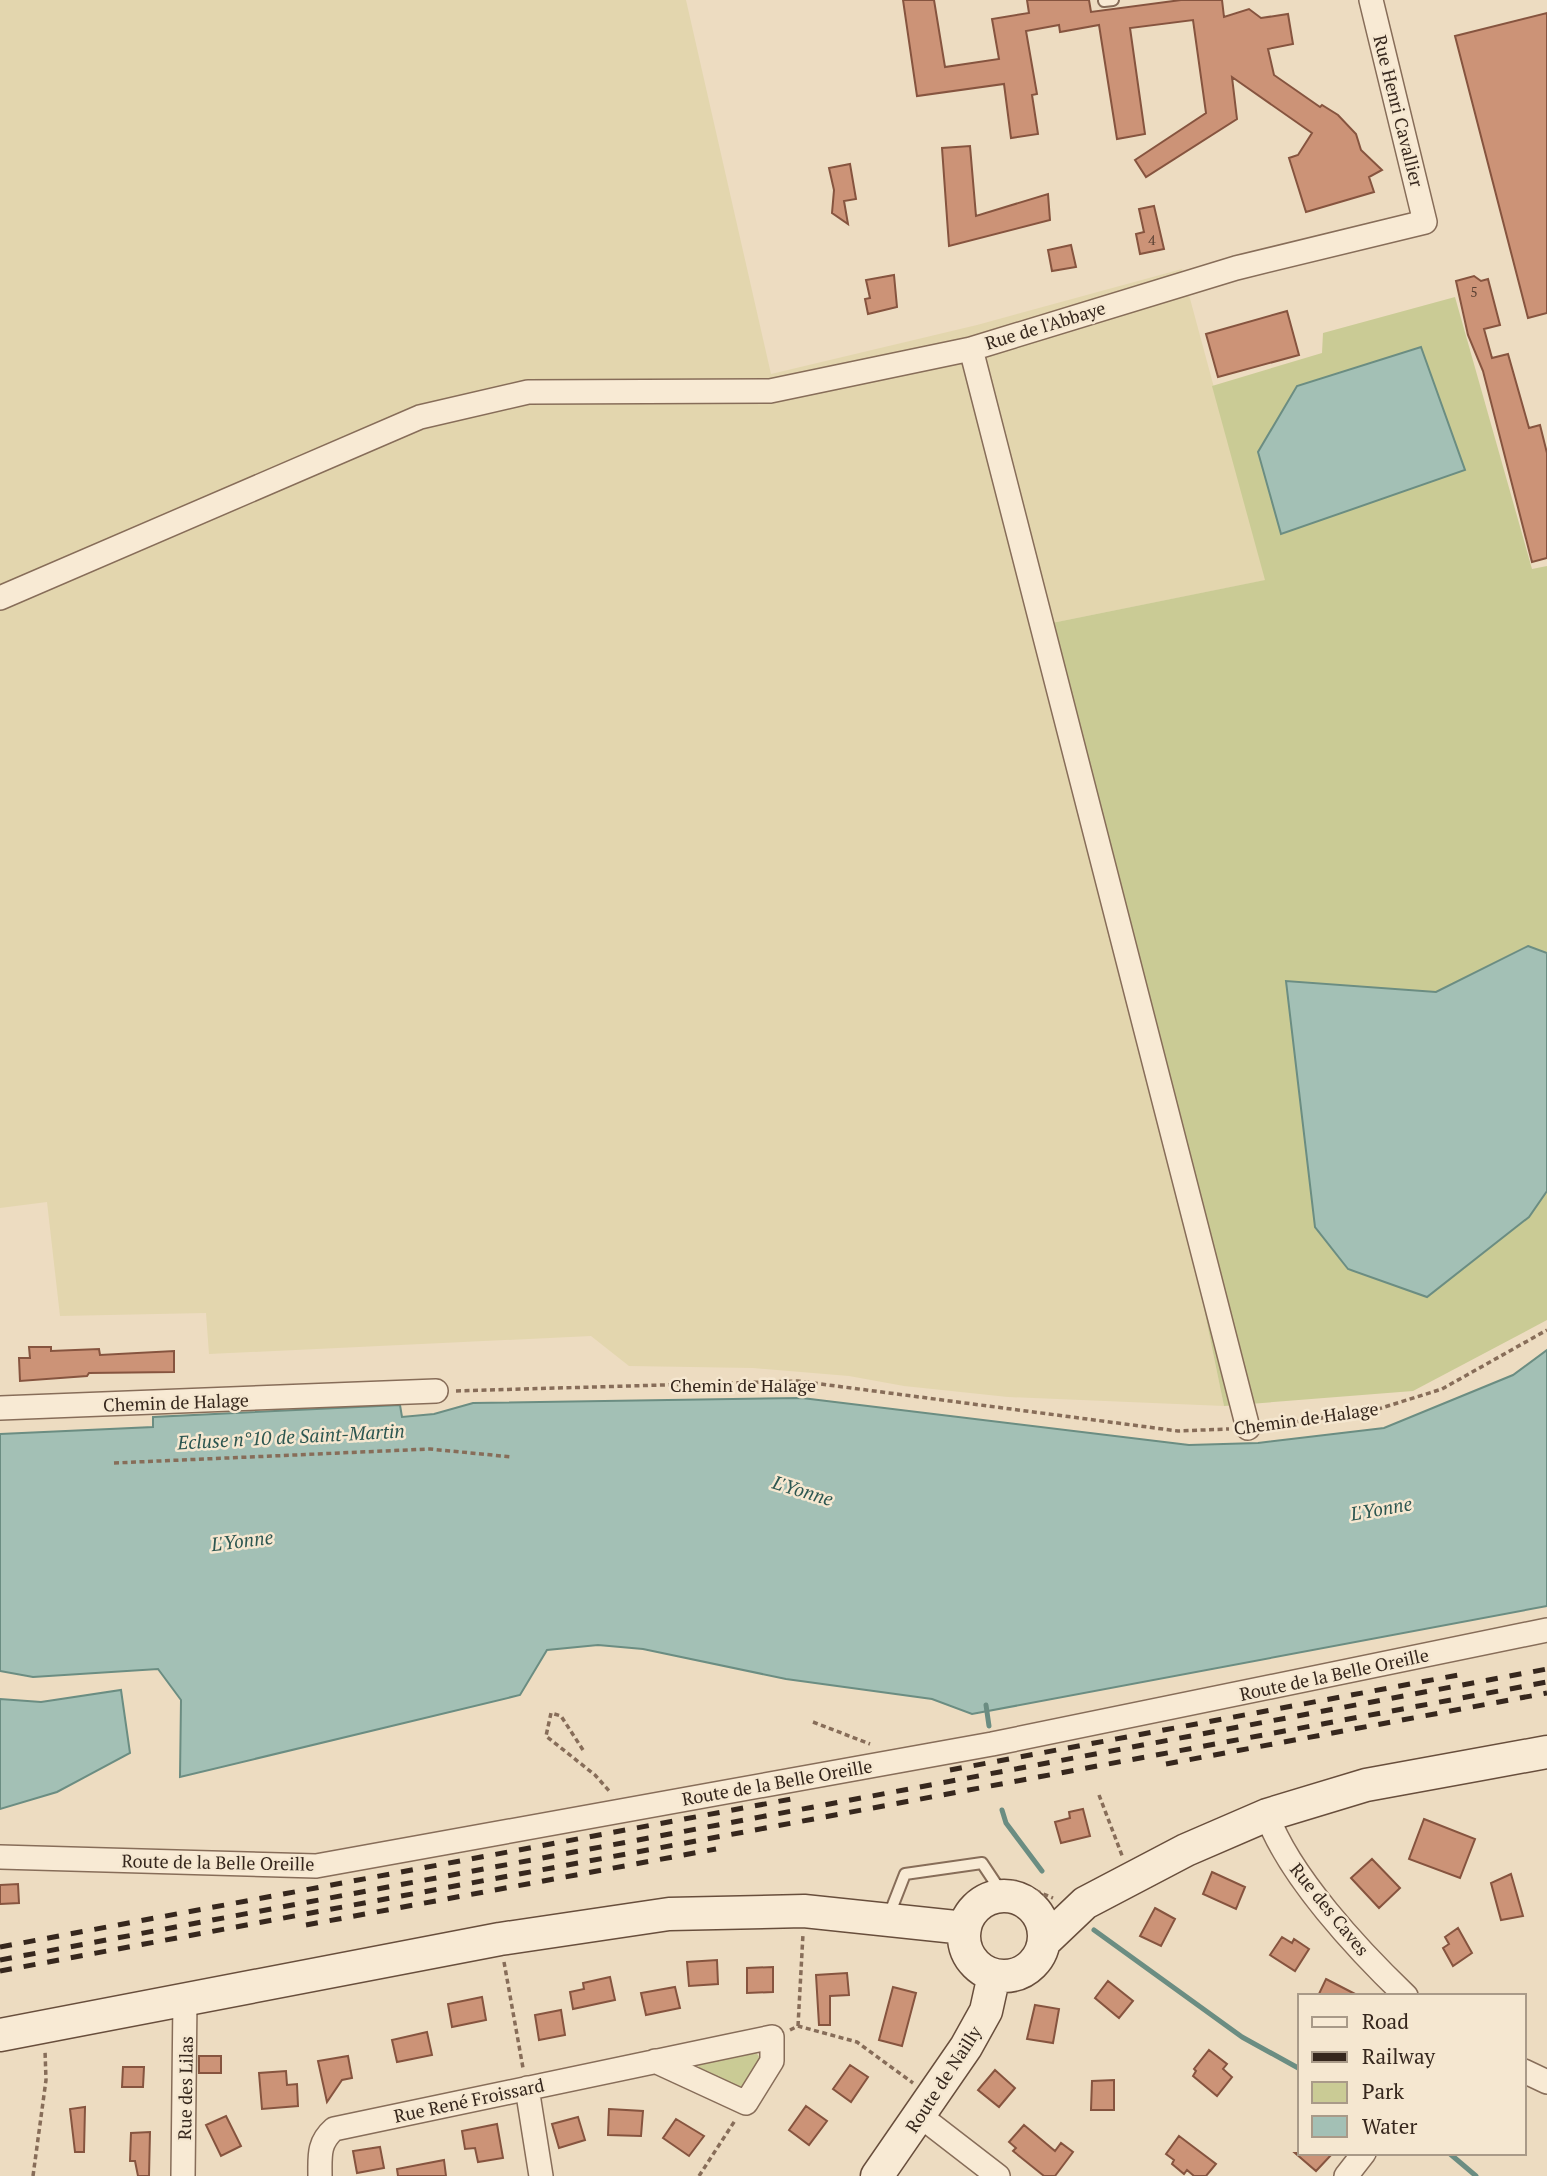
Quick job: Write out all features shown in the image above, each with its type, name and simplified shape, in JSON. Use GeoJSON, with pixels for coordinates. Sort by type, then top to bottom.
{"type":"FeatureCollection","features":[{"type":"Feature","properties":{"kind":"main road"},"geometry":{"type":"LineString","coordinates":[[1044,1942],[1085,1903],[1186,1850],[1266,1815],[1367,1785],[1547,1752]]}},
{"type":"Feature","properties":{"kind":"main road"},"geometry":{"type":"LineString","coordinates":[[1017,1901],[1039,1916],[1044,1942],[1040,1955],[1021,1973],[994,1975],[974,1962],[967,1952],[965,1927],[979,1905],[1017,1901],[1048,1908],[1085,1903]]}},
{"type":"Feature","properties":{"kind":"main road"},"geometry":{"type":"LineString","coordinates":[[0,2035],[500,1940],[669,1914],[804,1911],[965,1927]]}},
{"type":"Feature","properties":{"kind":"main road","name":"Route de Nailly"},"geometry":{"type":"LineString","coordinates":[[877,2176],[967,2047],[986,2011],[994,1975]]}},
{"type":"Feature","properties":{"kind":"street","name":"Rue Henri Cavallier"},"geometry":{"type":"LineString","coordinates":[[1371,0],[1424,222]]}},
{"type":"Feature","properties":{"kind":"street","name":"Rue de l'Abbaye"},"geometry":{"type":"LineString","coordinates":[[0,598],[420,417],[528,392],[770,391],[971,349],[1236,268],[1424,222]]}},
{"type":"Feature","properties":{"kind":"street"},"geometry":{"type":"LineString","coordinates":[[971,349],[1248,1428]]}},
{"type":"Feature","properties":{"kind":"street","name":"Chemin de Halage"},"geometry":{"type":"LineString","coordinates":[[0,1408],[436,1391]]}},
{"type":"Feature","properties":{"kind":"street","name":"Route de la Belle Oreille"},"geometry":{"type":"LineString","coordinates":[[0,1857],[316,1866],[992,1744],[1547,1630]]}},
{"type":"Feature","properties":{"kind":"street","name":"Rue des Caves"},"geometry":{"type":"LineString","coordinates":[[1266,1815],[1280,1848],[1347,1933],[1404,1994]]}},
{"type":"Feature","properties":{"kind":"street","name":"Rue des Lilas"},"geometry":{"type":"LineString","coordinates":[[183,2176],[185,1999]]}},
{"type":"Feature","properties":{"kind":"street"},"geometry":{"type":"LineString","coordinates":[[655,2061],[746,2103],[772,2061],[772,2037]]}},
{"type":"Feature","properties":{"kind":"street","name":"Rue René Froissard"},"geometry":{"type":"LineString","coordinates":[[320,2176],[319,2151],[324,2138],[334,2129],[772,2037]]}},
{"type":"Feature","properties":{"kind":"street"},"geometry":{"type":"LineString","coordinates":[[1526,2072],[1547,2082]]}},
{"type":"Feature","properties":{"kind":"street"},"geometry":{"type":"LineString","coordinates":[[527,2088],[541,2176]]}},
{"type":"Feature","properties":{"kind":"street"},"geometry":{"type":"LineString","coordinates":[[925,2106],[998,2176]]}},
{"type":"Feature","properties":{"kind":"street"},"geometry":{"type":"LineString","coordinates":[[1346,2176],[1362,2155]]}},
{"type":"Feature","properties":{"kind":"lane"},"geometry":{"type":"LineString","coordinates":[[887,1918],[905,1874],[982,1863],[1017,1901]]}},
{"type":"Feature","properties":{"kind":"path","name":"Chemin de Halage"},"geometry":{"type":"LineString","coordinates":[[436,1391],[798,1381],[1178,1431],[1248,1428],[1375,1410],[1442,1389],[1547,1330]]}},
{"type":"Feature","properties":{"kind":"path"},"geometry":{"type":"LineString","coordinates":[[114,1463],[430,1449],[512,1457]]}},
{"type":"Feature","properties":{"kind":"path"},"geometry":{"type":"LineString","coordinates":[[583,1750],[561,1716],[551,1713],[546,1736],[595,1775],[626,1809]]}},
{"type":"Feature","properties":{"kind":"path"},"geometry":{"type":"LineString","coordinates":[[813,1722],[873,1745]]}},
{"type":"Feature","properties":{"kind":"path"},"geometry":{"type":"LineString","coordinates":[[1099,1795],[1132,1879]]}},
{"type":"Feature","properties":{"kind":"path"},"geometry":{"type":"LineString","coordinates":[[798,2026],[804,1911]]}},
{"type":"Feature","properties":{"kind":"path"},"geometry":{"type":"LineString","coordinates":[[500,1940],[527,2088]]}},
{"type":"Feature","properties":{"kind":"path"},"geometry":{"type":"LineString","coordinates":[[33,2176],[46,2080],[45,2026]]}},
{"type":"Feature","properties":{"kind":"path"},"geometry":{"type":"LineString","coordinates":[[772,2037],[798,2026],[857,2042],[925,2106]]}},
{"type":"Feature","properties":{"kind":"path"},"geometry":{"type":"LineString","coordinates":[[699,2176],[746,2103]]}},
{"type":"Feature","properties":{"kind":"shaded area"},"geometry":{"type":"Polygon","coordinates":[[[0,0],[686,0],[771,374],[977,325],[1182,269],[1266,580],[1042,625],[1187,1226],[1224,1406],[1008,1397],[904,1386],[849,1376],[753,1368],[629,1366],[591,1336],[209,1354],[206,1313],[60,1316],[47,1202],[0,1208],[0,0]]]}},
{"type":"Feature","properties":{"kind":"green space"},"geometry":{"type":"Polygon","coordinates":[[[1455,297],[1532,569],[1547,566],[1547,953],[1527,946],[1436,992],[1286,981],[1315,1226],[1347,1269],[1427,1297],[1529,1217],[1547,1191],[1547,1320],[1413,1391],[1224,1406],[1187,1226],[1042,625],[1265,580],[1212,386],[1322,353],[1323,333],[1455,297]]]}},
{"type":"Feature","properties":{"kind":"green space"},"geometry":{"type":"Polygon","coordinates":[[[754,2050],[761,2059],[749,2088],[739,2090],[700,2069],[697,2064],[754,2050]]]}},
{"type":"Feature","properties":{"kind":"water"},"geometry":{"type":"Polygon","coordinates":[[[1421,347],[1465,470],[1281,534],[1258,452],[1297,386],[1421,347]]]}},
{"type":"Feature","properties":{"kind":"water"},"geometry":{"type":"Polygon","coordinates":[[[1528,946],[1547,953],[1547,1191],[1529,1217],[1427,1297],[1348,1269],[1315,1227],[1286,981],[1436,992],[1528,946]]]}},
{"type":"Feature","properties":{"kind":"water"},"geometry":{"type":"Polygon","coordinates":[[[1547,1350],[1547,1606],[972,1714],[932,1699],[786,1679],[643,1649],[598,1645],[547,1650],[520,1695],[180,1777],[181,1700],[158,1669],[33,1677],[0,1671],[0,1434],[153,1427],[153,1417],[400,1405],[402,1417],[434,1414],[473,1403],[802,1398],[1189,1445],[1258,1443],[1384,1428],[1513,1375],[1547,1350]]]}},
{"type":"Feature","properties":{"kind":"water"},"geometry":{"type":"Polygon","coordinates":[[[121,1690],[130,1753],[57,1792],[0,1809],[0,1699],[41,1702],[121,1690]]]}},
{"type":"Feature","properties":{"kind":"building"},"geometry":{"type":"Polygon","coordinates":[[[903,0],[934,0],[945,67],[999,59],[992,19],[1029,13],[1027,0],[1089,0],[1091,12],[1181,0],[1222,0],[1224,17],[1249,9],[1261,18],[1288,14],[1293,44],[1268,49],[1274,75],[1320,107],[1322,105],[1338,115],[1356,134],[1361,150],[1382,170],[1369,177],[1374,192],[1306,212],[1289,158],[1298,155],[1312,133],[1232,77],[1237,119],[1146,177],[1135,160],[1206,113],[1193,20],[1130,28],[1145,134],[1117,139],[1099,25],[1060,32],[1059,25],[1026,31],[1037,94],[1032,95],[1038,134],[1011,138],[1004,84],[917,96],[903,0]]]}},
{"type":"Feature","properties":{"kind":"building"},"geometry":{"type":"Polygon","coordinates":[[[1547,13],[1547,313],[1528,318],[1455,36],[1547,13]]]}},
{"type":"Feature","properties":{"kind":"building"},"geometry":{"type":"Polygon","coordinates":[[[970,146],[976,216],[1048,194],[1050,220],[949,246],[942,148],[970,146]]]}},
{"type":"Feature","properties":{"kind":"building"},"geometry":{"type":"Polygon","coordinates":[[[850,164],[856,199],[844,201],[848,224],[832,213],[834,190],[829,168],[850,164]]]}},
{"type":"Feature","properties":{"kind":"building"},"geometry":{"type":"Polygon","coordinates":[[[1154,206],[1164,249],[1140,254],[1136,234],[1144,232],[1139,209],[1154,206]]]}},
{"type":"Feature","properties":{"kind":"building"},"geometry":{"type":"Polygon","coordinates":[[[1071,245],[1076,267],[1052,271],[1048,250],[1071,245]]]}},
{"type":"Feature","properties":{"kind":"building"},"geometry":{"type":"Polygon","coordinates":[[[894,275],[897,307],[868,314],[865,299],[870,298],[866,280],[894,275]]]}},
{"type":"Feature","properties":{"kind":"building"},"geometry":{"type":"Polygon","coordinates":[[[1474,276],[1481,281],[1488,279],[1500,325],[1484,329],[1492,358],[1508,354],[1529,428],[1540,425],[1547,453],[1547,558],[1532,562],[1483,371],[1468,335],[1456,281],[1474,276]]]}},
{"type":"Feature","properties":{"kind":"building"},"geometry":{"type":"Polygon","coordinates":[[[1287,311],[1299,355],[1218,377],[1206,334],[1287,311]]]}},
{"type":"Feature","properties":{"kind":"building"},"geometry":{"type":"Polygon","coordinates":[[[29,1347],[51,1347],[51,1351],[99,1349],[100,1355],[174,1351],[174,1372],[89,1373],[87,1376],[20,1381],[19,1358],[30,1358],[29,1347]]]}},
{"type":"Feature","properties":{"kind":"building"},"geometry":{"type":"Polygon","coordinates":[[[1083,1809],[1090,1836],[1061,1843],[1055,1822],[1070,1818],[1069,1812],[1083,1809]]]}},
{"type":"Feature","properties":{"kind":"building"},"geometry":{"type":"Polygon","coordinates":[[[1424,1819],[1475,1839],[1460,1878],[1409,1859],[1424,1819]]]}},
{"type":"Feature","properties":{"kind":"building"},"geometry":{"type":"Polygon","coordinates":[[[1372,1859],[1400,1888],[1379,1908],[1351,1878],[1372,1859]]]}},
{"type":"Feature","properties":{"kind":"building"},"geometry":{"type":"Polygon","coordinates":[[[1212,1872],[1245,1887],[1236,1909],[1203,1894],[1212,1872]]]}},
{"type":"Feature","properties":{"kind":"building"},"geometry":{"type":"Polygon","coordinates":[[[1511,1874],[1523,1916],[1501,1920],[1491,1883],[1511,1874]]]}},
{"type":"Feature","properties":{"kind":"building"},"geometry":{"type":"Polygon","coordinates":[[[18,1884],[19,1903],[0,1904],[0,1885],[18,1884]]]}},
{"type":"Feature","properties":{"kind":"building"},"geometry":{"type":"Polygon","coordinates":[[[1155,1908],[1175,1919],[1161,1946],[1140,1936],[1155,1908]]]}},
{"type":"Feature","properties":{"kind":"building"},"geometry":{"type":"Polygon","coordinates":[[[1458,1928],[1472,1953],[1453,1966],[1443,1948],[1449,1944],[1445,1937],[1458,1928]]]}},
{"type":"Feature","properties":{"kind":"building"},"geometry":{"type":"Polygon","coordinates":[[[1282,1937],[1292,1943],[1294,1939],[1309,1949],[1295,1971],[1270,1955],[1282,1937]]]}},
{"type":"Feature","properties":{"kind":"building"},"geometry":{"type":"Polygon","coordinates":[[[717,1960],[718,1984],[689,1986],[687,1962],[717,1960]]]}},
{"type":"Feature","properties":{"kind":"building"},"geometry":{"type":"Polygon","coordinates":[[[773,1967],[773,1992],[747,1993],[747,1968],[773,1967]]]}},
{"type":"Feature","properties":{"kind":"building"},"geometry":{"type":"Polygon","coordinates":[[[847,1973],[849,1995],[830,1996],[830,2025],[819,2025],[816,1975],[847,1973]]]}},
{"type":"Feature","properties":{"kind":"building"},"geometry":{"type":"Polygon","coordinates":[[[610,1977],[615,2000],[573,2009],[570,1992],[584,1989],[583,1983],[610,1977]]]}},
{"type":"Feature","properties":{"kind":"building"},"geometry":{"type":"Polygon","coordinates":[[[1326,1979],[1355,1994],[1319,1994],[1326,1979]]]}},
{"type":"Feature","properties":{"kind":"building"},"geometry":{"type":"Polygon","coordinates":[[[1108,1981],[1133,2001],[1119,2018],[1095,1998],[1108,1981]]]}},
{"type":"Feature","properties":{"kind":"building"},"geometry":{"type":"Polygon","coordinates":[[[675,1987],[680,2008],[646,2015],[641,1993],[675,1987]]]}},
{"type":"Feature","properties":{"kind":"building"},"geometry":{"type":"Polygon","coordinates":[[[893,1987],[916,1993],[902,2046],[879,2040],[893,1987]]]}},
{"type":"Feature","properties":{"kind":"building"},"geometry":{"type":"Polygon","coordinates":[[[482,1997],[486,2020],[452,2027],[448,2004],[482,1997]]]}},
{"type":"Feature","properties":{"kind":"building"},"geometry":{"type":"Polygon","coordinates":[[[1035,2005],[1059,2009],[1053,2043],[1027,2039],[1035,2005]]]}},
{"type":"Feature","properties":{"kind":"building"},"geometry":{"type":"Polygon","coordinates":[[[561,2010],[565,2035],[539,2040],[535,2015],[561,2010]]]}},
{"type":"Feature","properties":{"kind":"building"},"geometry":{"type":"Polygon","coordinates":[[[427,2032],[432,2055],[397,2062],[392,2040],[427,2032]]]}},
{"type":"Feature","properties":{"kind":"building"},"geometry":{"type":"Polygon","coordinates":[[[1209,2050],[1227,2064],[1223,2069],[1232,2077],[1217,2096],[1193,2076],[1196,2071],[1194,2069],[1209,2050]]]}},
{"type":"Feature","properties":{"kind":"building"},"geometry":{"type":"Polygon","coordinates":[[[199,2056],[221,2056],[221,2073],[199,2073],[199,2056]]]}},
{"type":"Feature","properties":{"kind":"building"},"geometry":{"type":"Polygon","coordinates":[[[348,2056],[352,2078],[342,2080],[327,2102],[318,2061],[348,2056]]]}},
{"type":"Feature","properties":{"kind":"building"},"geometry":{"type":"Polygon","coordinates":[[[850,2065],[868,2077],[851,2102],[833,2089],[850,2065]]]}},
{"type":"Feature","properties":{"kind":"building"},"geometry":{"type":"Polygon","coordinates":[[[123,2067],[144,2067],[143,2087],[122,2087],[123,2067]]]}},
{"type":"Feature","properties":{"kind":"building"},"geometry":{"type":"Polygon","coordinates":[[[995,2070],[1015,2088],[999,2107],[978,2090],[995,2070]]]}},
{"type":"Feature","properties":{"kind":"building"},"geometry":{"type":"Polygon","coordinates":[[[286,2071],[287,2085],[297,2084],[298,2106],[262,2109],[259,2073],[286,2071]]]}},
{"type":"Feature","properties":{"kind":"building"},"geometry":{"type":"Polygon","coordinates":[[[1114,2080],[1114,2110],[1091,2110],[1092,2081],[1114,2080]]]}},
{"type":"Feature","properties":{"kind":"building"},"geometry":{"type":"Polygon","coordinates":[[[806,2106],[827,2121],[809,2145],[789,2130],[806,2106]]]}},
{"type":"Feature","properties":{"kind":"building"},"geometry":{"type":"Polygon","coordinates":[[[85,2107],[84,2152],[75,2152],[70,2109],[85,2107]]]}},
{"type":"Feature","properties":{"kind":"building"},"geometry":{"type":"Polygon","coordinates":[[[609,2109],[643,2111],[641,2136],[608,2135],[609,2109]]]}},
{"type":"Feature","properties":{"kind":"building"},"geometry":{"type":"Polygon","coordinates":[[[226,2116],[241,2146],[221,2156],[206,2125],[226,2116]]]}},
{"type":"Feature","properties":{"kind":"building"},"geometry":{"type":"Polygon","coordinates":[[[578,2117],[585,2140],[559,2148],[552,2124],[578,2117]]]}},
{"type":"Feature","properties":{"kind":"building"},"geometry":{"type":"Polygon","coordinates":[[[676,2119],[704,2136],[689,2156],[663,2138],[676,2119]]]}},
{"type":"Feature","properties":{"kind":"building"},"geometry":{"type":"Polygon","coordinates":[[[497,2124],[503,2158],[478,2162],[475,2148],[465,2149],[462,2131],[497,2124]]]}},
{"type":"Feature","properties":{"kind":"building"},"geometry":{"type":"Polygon","coordinates":[[[1024,2125],[1055,2151],[1061,2143],[1073,2152],[1055,2176],[1044,2176],[1013,2151],[1016,2148],[1009,2142],[1024,2125]]]}},
{"type":"Feature","properties":{"kind":"building"},"geometry":{"type":"Polygon","coordinates":[[[150,2132],[149,2176],[138,2176],[135,2161],[130,2161],[131,2133],[150,2132]]]}},
{"type":"Feature","properties":{"kind":"building"},"geometry":{"type":"Polygon","coordinates":[[[1179,2136],[1216,2164],[1206,2176],[1194,2176],[1187,2170],[1184,2174],[1172,2164],[1174,2160],[1166,2154],[1179,2136]]]}},
{"type":"Feature","properties":{"kind":"building"},"geometry":{"type":"Polygon","coordinates":[[[380,2147],[384,2168],[357,2173],[353,2151],[380,2147]]]}},
{"type":"Feature","properties":{"kind":"building"},"geometry":{"type":"Polygon","coordinates":[[[1295,2153],[1331,2155],[1316,2171],[1295,2153]]]}},
{"type":"Feature","properties":{"kind":"building"},"geometry":{"type":"Polygon","coordinates":[[[444,2160],[446,2176],[398,2176],[397,2169],[444,2160]]]}},
{"type":"Feature","properties":{"kind":"waterway"},"geometry":{"type":"LineString","coordinates":[[986,1705],[989,1726]]}},
{"type":"Feature","properties":{"kind":"waterway"},"geometry":{"type":"LineString","coordinates":[[1002,1810],[1006,1823],[1042,1871]]}},
{"type":"Feature","properties":{"kind":"waterway"},"geometry":{"type":"LineString","coordinates":[[1094,1930],[1242,2037],[1298,2068]]}},
{"type":"Feature","properties":{"kind":"waterway"},"geometry":{"type":"LineString","coordinates":[[1451,2155],[1476,2176]]}},
{"type":"Feature","properties":{"kind":"railway"},"geometry":{"type":"LineString","coordinates":[[0,1960],[1547,1669]]}},
{"type":"Feature","properties":{"kind":"railway"},"geometry":{"type":"LineString","coordinates":[[950,1770],[1469,1673]]}},
{"type":"Feature","properties":{"kind":"railway"},"geometry":{"type":"LineString","coordinates":[[0,1971],[1547,1682]]}},
{"type":"Feature","properties":{"kind":"railway"},"geometry":{"type":"LineString","coordinates":[[1166,1764],[1547,1693]]}},
{"type":"Feature","properties":{"kind":"railway"},"geometry":{"type":"LineString","coordinates":[[0,1947],[802,1797]]}},
{"type":"Feature","properties":{"kind":"railway"},"geometry":{"type":"LineString","coordinates":[[306,1925],[716,1849]]}},
{"type":"Feature","properties":{"kind":"water label","name":"Ecluse n°10 de Saint-Martin"},"geometry":{"type":"Point","coordinates":[291,1436]}},
{"type":"Feature","properties":{"kind":"water label","name":"L'Yonne"},"geometry":{"type":"Point","coordinates":[803,1490]}},
{"type":"Feature","properties":{"kind":"water label","name":"L'Yonne"},"geometry":{"type":"Point","coordinates":[1381,1508]}},
{"type":"Feature","properties":{"kind":"water label","name":"L'Yonne"},"geometry":{"type":"Point","coordinates":[242,1540]}}]}
